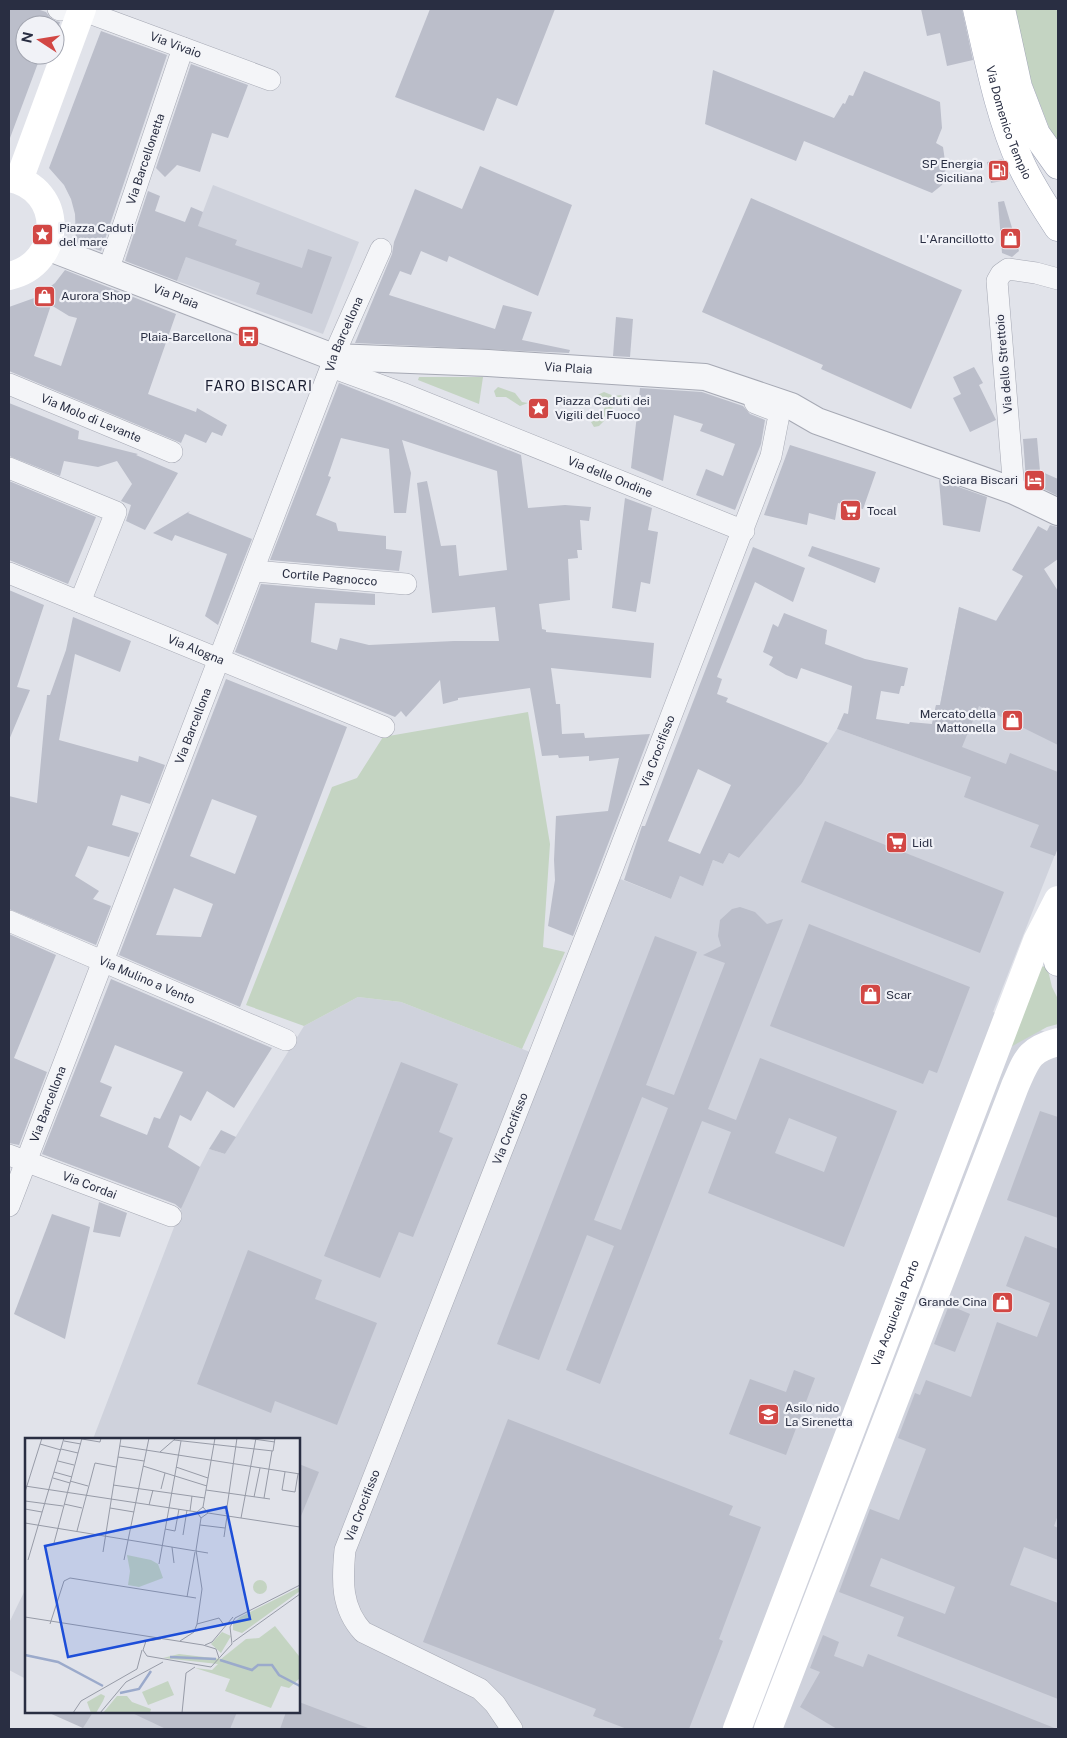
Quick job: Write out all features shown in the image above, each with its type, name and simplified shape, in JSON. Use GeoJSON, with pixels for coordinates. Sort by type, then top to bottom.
{"type":"FeatureCollection","features":[{"type":"Feature","properties":{"kind":"main road"},"geometry":{"type":"LineString","coordinates":[[9,276],[31,267],[47,247],[51,227],[47,208],[36,191],[18,171],[70,9]]}},
{"type":"Feature","properties":{"kind":"main road","name":"Via Domenico Tempio"},"geometry":{"type":"LineString","coordinates":[[977,9],[996,95],[1008,130],[1028,178],[1058,227]]}},
{"type":"Feature","properties":{"kind":"main road","name":"Via Domenico Tempio"},"geometry":{"type":"LineString","coordinates":[[1001,9],[1018,87],[1036,134],[1058,165]]}},
{"type":"Feature","properties":{"kind":"main road","name":"Via Acquicella Porto"},"geometry":{"type":"LineString","coordinates":[[737,1729],[934,1217],[1037,941],[1058,900]]}},
{"type":"Feature","properties":{"kind":"main road"},"geometry":{"type":"LineString","coordinates":[[1058,924],[1056,950],[1058,962]]}},
{"type":"Feature","properties":{"kind":"main road"},"geometry":{"type":"LineString","coordinates":[[768,1729],[1028,1056],[1045,1045],[1058,1042]]}},
{"type":"Feature","properties":{"kind":"main road"},"geometry":{"type":"LineString","coordinates":[[934,1217],[961,1228]]}},
{"type":"Feature","properties":{"kind":"main road"},"geometry":{"type":"LineString","coordinates":[[886,1341],[913,1352]]}},
{"type":"Feature","properties":{"kind":"main road"},"geometry":{"type":"LineString","coordinates":[[808,1545],[835,1555]]}},
{"type":"Feature","properties":{"kind":"main road"},"geometry":{"type":"LineString","coordinates":[[783,1611],[810,1621]]}},
{"type":"Feature","properties":{"kind":"street","name":"Via Vivaio"},"geometry":{"type":"LineString","coordinates":[[70,9],[270,80]]}},
{"type":"Feature","properties":{"kind":"street","name":"Via Barcellonetta"},"geometry":{"type":"LineString","coordinates":[[108,270],[183,48]]}},
{"type":"Feature","properties":{"kind":"street","name":"Via Plaia"},"geometry":{"type":"LineString","coordinates":[[47,247],[332,362],[413,360],[488,363],[705,377],[791,406],[817,421],[1014,491],[1058,512]]}},
{"type":"Feature","properties":{"kind":"street","name":"Via Barcellona"},"geometry":{"type":"LineString","coordinates":[[9,1206],[17,1158],[104,962],[332,362],[381,249]]}},
{"type":"Feature","properties":{"kind":"street","name":"Via dello Strettoio"},"geometry":{"type":"LineString","coordinates":[[1014,491],[997,281],[1001,274],[1008,269],[1036,273]]}},
{"type":"Feature","properties":{"kind":"street"},"geometry":{"type":"LineString","coordinates":[[1036,273],[1058,270]]}},
{"type":"Feature","properties":{"kind":"street"},"geometry":{"type":"LineString","coordinates":[[1036,273],[1058,279]]}},
{"type":"Feature","properties":{"kind":"street"},"geometry":{"type":"LineString","coordinates":[[402,393],[397,385],[396,377],[404,365],[413,360]]}},
{"type":"Feature","properties":{"kind":"street","name":"Via delle Ondine"},"geometry":{"type":"LineString","coordinates":[[332,362],[402,393],[744,531]]}},
{"type":"Feature","properties":{"kind":"street","name":"Via Molo di Levante"},"geometry":{"type":"LineString","coordinates":[[9,384],[172,452]]}},
{"type":"Feature","properties":{"kind":"street"},"geometry":{"type":"LineString","coordinates":[[726,384],[738,397],[776,411],[779,416],[771,456]]}},
{"type":"Feature","properties":{"kind":"street"},"geometry":{"type":"LineString","coordinates":[[771,456],[793,421],[817,421]]}},
{"type":"Feature","properties":{"kind":"street","name":"Via Crocifisso"},"geometry":{"type":"LineString","coordinates":[[512,1729],[494,1704],[480,1689],[363,1632],[353,1621],[347,1609],[343,1591],[345,1550],[744,531],[771,456]]}},
{"type":"Feature","properties":{"kind":"street"},"geometry":{"type":"LineString","coordinates":[[9,468],[116,512],[80,602]]}},
{"type":"Feature","properties":{"kind":"street","name":"Cortile Pagnocco"},"geometry":{"type":"LineString","coordinates":[[254,571],[406,584]]}},
{"type":"Feature","properties":{"kind":"street","name":"Via Alogna"},"geometry":{"type":"LineString","coordinates":[[9,574],[384,727]]}},
{"type":"Feature","properties":{"kind":"street","name":"Via Mulino a Vento"},"geometry":{"type":"LineString","coordinates":[[9,921],[286,1040]]}},
{"type":"Feature","properties":{"kind":"street","name":"Via Cordai"},"geometry":{"type":"LineString","coordinates":[[17,1158],[171,1216]]}},
{"type":"Feature","properties":{"kind":"shaded area"},"geometry":{"type":"Polygon","coordinates":[[[213,185],[359,242],[323,334],[177,281],[213,185]]]}},
{"type":"Feature","properties":{"kind":"shaded area"},"geometry":{"type":"Polygon","coordinates":[[[959,607],[1011,626],[1042,704],[1058,708],[1058,847],[993,1012],[1058,1037],[1058,1729],[83,1728],[90,1713],[300,1713],[300,1438],[93,1438],[189,1188],[209,1149],[225,1154],[304,1026],[358,997],[401,1002],[538,1055],[610,875],[671,899],[680,876],[703,885],[713,860],[723,864],[729,853],[739,858],[806,777],[837,729],[924,760],[936,705],[940,705],[959,607]]]}},
{"type":"Feature","properties":{"kind":"shaded area"},"geometry":{"type":"Polygon","coordinates":[[[25,1590],[25,1678],[9,1670],[9,1623],[25,1590]]]}},
{"type":"Feature","properties":{"kind":"green space"},"geometry":{"type":"Polygon","coordinates":[[[1015,9],[1058,9],[1058,146],[1031,81],[1015,9]]]}},
{"type":"Feature","properties":{"kind":"green space"},"geometry":{"type":"Polygon","coordinates":[[[419,377],[483,377],[479,404],[418,380],[419,377]]]}},
{"type":"Feature","properties":{"kind":"green space"},"geometry":{"type":"Polygon","coordinates":[[[498,387],[515,393],[522,402],[528,403],[520,406],[506,397],[496,397],[494,391],[498,387]]]}},
{"type":"Feature","properties":{"kind":"green space"},"geometry":{"type":"Polygon","coordinates":[[[604,392],[614,396],[621,395],[623,399],[614,403],[612,410],[607,412],[607,418],[599,426],[594,427],[591,422],[600,418],[605,407],[602,399],[595,396],[604,392]]]}},
{"type":"Feature","properties":{"kind":"green space"},"geometry":{"type":"Polygon","coordinates":[[[528,712],[550,844],[543,947],[565,952],[522,1049],[401,1002],[358,997],[304,1026],[246,1005],[332,787],[357,778],[383,737],[528,712]]]}},
{"type":"Feature","properties":{"kind":"green space"},"geometry":{"type":"Polygon","coordinates":[[[1047,966],[1052,987],[1058,999],[1058,1024],[1047,1027],[1007,1049],[1039,967],[1047,966]]]}},
{"type":"Feature","properties":{"kind":"building"},"geometry":{"type":"Polygon","coordinates":[[[9,9],[37,9],[46,12],[48,15],[15,15],[15,65],[37,65],[10,138],[9,9]]]}},
{"type":"Feature","properties":{"kind":"building"},"geometry":{"type":"Polygon","coordinates":[[[430,9],[555,9],[517,106],[497,98],[484,131],[395,97],[430,9]]]}},
{"type":"Feature","properties":{"kind":"building"},"geometry":{"type":"Polygon","coordinates":[[[921,9],[962,9],[973,60],[947,66],[940,33],[927,36],[921,9]]]}},
{"type":"Feature","properties":{"kind":"building"},"geometry":{"type":"Polygon","coordinates":[[[101,31],[167,55],[101,251],[76,242],[75,214],[71,199],[64,185],[49,168],[101,31]]]}},
{"type":"Feature","properties":{"kind":"building"},"geometry":{"type":"Polygon","coordinates":[[[191,64],[248,85],[228,138],[212,133],[200,172],[177,165],[165,177],[156,168],[191,64]]]}},
{"type":"Feature","properties":{"kind":"building"},"geometry":{"type":"Polygon","coordinates":[[[713,70],[834,118],[843,103],[845,104],[849,95],[853,96],[864,71],[940,102],[942,128],[936,143],[943,147],[946,168],[942,185],[932,193],[804,141],[796,161],[705,124],[713,70]]]}},
{"type":"Feature","properties":{"kind":"building"},"geometry":{"type":"Polygon","coordinates":[[[1002,159],[1008,180],[991,183],[987,162],[1002,159]]]}},
{"type":"Feature","properties":{"kind":"building"},"geometry":{"type":"Polygon","coordinates":[[[480,166],[572,205],[538,296],[449,256],[447,262],[421,251],[411,275],[400,271],[389,295],[495,329],[503,305],[532,312],[522,340],[570,350],[569,353],[355,343],[392,254],[394,242],[415,189],[462,209],[480,166]]]}},
{"type":"Feature","properties":{"kind":"building"},"geometry":{"type":"Polygon","coordinates":[[[148,191],[160,196],[155,211],[185,222],[191,207],[203,212],[198,226],[237,240],[235,245],[302,268],[308,249],[332,257],[312,314],[256,294],[260,283],[186,257],[177,281],[125,261],[148,191]]]}},
{"type":"Feature","properties":{"kind":"building"},"geometry":{"type":"Polygon","coordinates":[[[751,198],[962,290],[911,409],[821,369],[823,365],[702,312],[751,198]]]}},
{"type":"Feature","properties":{"kind":"building"},"geometry":{"type":"Polygon","coordinates":[[[1004,201],[1019,251],[1012,257],[1002,253],[998,202],[1004,201]]]}},
{"type":"Feature","properties":{"kind":"building"},"geometry":{"type":"Polygon","coordinates":[[[65,270],[176,314],[148,394],[196,412],[197,408],[227,425],[222,436],[212,432],[206,443],[185,434],[181,443],[9,371],[9,307],[37,297],[55,283],[65,270]],[[51,305],[34,356],[61,366],[77,318],[69,316],[51,305]]]}},
{"type":"Feature","properties":{"kind":"building"},"geometry":{"type":"Polygon","coordinates":[[[616,317],[633,319],[630,357],[613,356],[616,317]]]}},
{"type":"Feature","properties":{"kind":"building"},"geometry":{"type":"Polygon","coordinates":[[[974,367],[983,383],[979,385],[996,420],[970,432],[953,398],[961,394],[953,377],[974,367]]]}},
{"type":"Feature","properties":{"kind":"building"},"geometry":{"type":"Polygon","coordinates":[[[339,383],[521,455],[528,508],[565,505],[591,507],[589,521],[580,520],[582,550],[577,550],[578,558],[568,559],[570,600],[539,604],[542,629],[546,630],[546,632],[654,643],[651,678],[551,668],[556,704],[560,704],[562,734],[584,733],[585,738],[650,734],[573,936],[548,926],[555,880],[556,816],[608,811],[619,758],[589,761],[589,756],[559,758],[558,755],[542,756],[530,688],[458,698],[458,700],[443,704],[440,680],[406,717],[401,711],[395,717],[235,652],[261,584],[375,594],[375,605],[315,603],[311,642],[337,650],[340,638],[369,645],[499,641],[495,607],[432,613],[417,483],[427,481],[441,546],[456,545],[459,576],[507,570],[497,471],[402,440],[411,473],[406,513],[394,513],[389,449],[341,438],[328,476],[331,477],[316,515],[336,523],[338,531],[386,536],[386,549],[402,551],[399,571],[270,560],[339,383]]]}},
{"type":"Feature","properties":{"kind":"building"},"geometry":{"type":"Polygon","coordinates":[[[640,388],[702,392],[743,406],[750,414],[765,420],[761,444],[735,510],[696,495],[706,469],[723,476],[735,444],[700,431],[703,424],[674,415],[663,481],[631,468],[640,388]]]}},
{"type":"Feature","properties":{"kind":"building"},"geometry":{"type":"Polygon","coordinates":[[[9,403],[79,431],[78,439],[138,454],[136,455],[178,473],[145,530],[126,521],[131,505],[121,501],[132,484],[117,461],[98,467],[64,461],[60,476],[9,456],[9,403]]]}},
{"type":"Feature","properties":{"kind":"building"},"geometry":{"type":"Polygon","coordinates":[[[1037,438],[1040,471],[1058,479],[1058,496],[1026,480],[1023,439],[1037,438]]]}},
{"type":"Feature","properties":{"kind":"building"},"geometry":{"type":"Polygon","coordinates":[[[790,445],[876,472],[863,509],[838,503],[835,520],[809,513],[807,525],[764,515],[790,445]]]}},
{"type":"Feature","properties":{"kind":"building"},"geometry":{"type":"Polygon","coordinates":[[[939,480],[987,497],[980,532],[943,525],[939,480]]]}},
{"type":"Feature","properties":{"kind":"building"},"geometry":{"type":"Polygon","coordinates":[[[9,481],[96,517],[68,584],[9,560],[9,481]]]}},
{"type":"Feature","properties":{"kind":"building"},"geometry":{"type":"Polygon","coordinates":[[[625,498],[652,508],[648,530],[658,532],[650,584],[641,582],[636,612],[612,608],[625,498]]]}},
{"type":"Feature","properties":{"kind":"building"},"geometry":{"type":"Polygon","coordinates":[[[190,511],[188,513],[252,539],[218,625],[205,616],[227,554],[175,535],[172,541],[153,533],[190,511]]]}},
{"type":"Feature","properties":{"kind":"building"},"geometry":{"type":"Polygon","coordinates":[[[1050,525],[1058,527],[1058,559],[1044,569],[1058,591],[1058,745],[979,706],[962,747],[1006,764],[1010,753],[1058,772],[1058,847],[1055,856],[1030,847],[1039,825],[964,797],[971,777],[837,729],[844,713],[848,714],[852,686],[801,668],[797,679],[786,675],[769,665],[773,657],[763,652],[773,624],[778,627],[784,613],[827,630],[825,644],[865,659],[908,668],[904,686],[901,686],[899,694],[881,691],[876,719],[909,724],[910,722],[932,724],[936,705],[940,705],[959,607],[996,621],[1023,576],[1012,570],[1038,526],[1047,531],[1050,525]]]}},
{"type":"Feature","properties":{"kind":"building"},"geometry":{"type":"Polygon","coordinates":[[[812,546],[880,568],[875,583],[808,556],[812,546]]]}},
{"type":"Feature","properties":{"kind":"building"},"geometry":{"type":"Polygon","coordinates":[[[753,547],[805,568],[793,602],[755,582],[717,677],[722,679],[717,694],[728,698],[726,702],[828,743],[802,783],[739,858],[729,853],[723,864],[713,860],[703,886],[680,876],[671,899],[624,880],[642,826],[645,826],[753,547]],[[698,769],[668,841],[700,854],[731,785],[698,769]]]}},
{"type":"Feature","properties":{"kind":"building"},"geometry":{"type":"Polygon","coordinates":[[[9,590],[44,605],[17,687],[30,690],[9,740],[9,590]]]}},
{"type":"Feature","properties":{"kind":"building"},"geometry":{"type":"Polygon","coordinates":[[[73,617],[131,641],[120,672],[75,654],[59,740],[138,762],[139,756],[165,765],[150,804],[121,795],[112,825],[139,833],[129,857],[88,846],[75,876],[99,891],[93,899],[111,906],[96,945],[9,909],[9,796],[37,803],[47,695],[50,695],[66,650],[73,617]]]}},
{"type":"Feature","properties":{"kind":"building"},"geometry":{"type":"Polygon","coordinates":[[[226,679],[347,727],[240,1007],[119,955],[226,679]],[[212,799],[190,856],[235,874],[257,816],[212,799]],[[174,888],[156,935],[201,937],[213,904],[174,888]]]}},
{"type":"Feature","properties":{"kind":"building"},"geometry":{"type":"Polygon","coordinates":[[[825,821],[1004,892],[980,953],[801,882],[825,821]]]}},
{"type":"Feature","properties":{"kind":"building"},"geometry":{"type":"Polygon","coordinates":[[[740,907],[755,912],[767,924],[783,919],[708,1109],[736,1120],[760,1058],[897,1111],[844,1247],[708,1193],[731,1132],[702,1121],[600,1384],[566,1370],[614,1246],[587,1235],[539,1360],[497,1344],[655,936],[697,952],[646,1085],[674,1095],[725,963],[703,955],[721,946],[718,936],[720,920],[732,909],[740,907]],[[642,1097],[594,1220],[621,1230],[668,1108],[642,1097]],[[789,1118],[775,1153],[824,1172],[837,1137],[789,1118]]]}},
{"type":"Feature","properties":{"kind":"building"},"geometry":{"type":"Polygon","coordinates":[[[809,924],[970,987],[937,1073],[929,1070],[923,1084],[770,1026],[809,924]]]}},
{"type":"Feature","properties":{"kind":"building"},"geometry":{"type":"Polygon","coordinates":[[[9,934],[56,955],[14,1058],[47,1072],[19,1145],[9,1143],[9,934]]]}},
{"type":"Feature","properties":{"kind":"building"},"geometry":{"type":"Polygon","coordinates":[[[111,979],[272,1048],[234,1108],[207,1091],[191,1121],[180,1115],[168,1147],[200,1167],[181,1209],[175,1204],[42,1154],[111,979]],[[115,1045],[100,1082],[112,1087],[100,1116],[147,1135],[154,1117],[160,1119],[183,1072],[115,1045]]]}},
{"type":"Feature","properties":{"kind":"building"},"geometry":{"type":"Polygon","coordinates":[[[401,1062],[458,1084],[439,1132],[453,1138],[413,1237],[399,1232],[380,1278],[324,1256],[401,1062]]]}},
{"type":"Feature","properties":{"kind":"building"},"geometry":{"type":"Polygon","coordinates":[[[1040,1111],[1058,1117],[1058,1218],[1007,1200],[1040,1111]]]}},
{"type":"Feature","properties":{"kind":"building"},"geometry":{"type":"Polygon","coordinates":[[[221,1130],[236,1137],[225,1154],[209,1149],[221,1130]]]}},
{"type":"Feature","properties":{"kind":"building"},"geometry":{"type":"Polygon","coordinates":[[[99,1202],[127,1213],[120,1237],[93,1232],[99,1202]]]}},
{"type":"Feature","properties":{"kind":"building"},"geometry":{"type":"Polygon","coordinates":[[[52,1214],[90,1227],[65,1339],[14,1314],[52,1214]]]}},
{"type":"Feature","properties":{"kind":"building"},"geometry":{"type":"Polygon","coordinates":[[[1025,1236],[1058,1249],[1058,1515],[1054,1526],[1058,1528],[1058,1560],[1024,1547],[1010,1585],[1058,1603],[1058,1699],[897,1636],[904,1617],[839,1592],[870,1509],[899,1520],[926,1449],[898,1438],[915,1393],[920,1395],[926,1380],[971,1397],[997,1322],[1037,1337],[1050,1303],[1006,1286],[1025,1236]],[[881,1558],[870,1586],[945,1614],[955,1587],[881,1558]]]}},
{"type":"Feature","properties":{"kind":"building"},"geometry":{"type":"Polygon","coordinates":[[[248,1250],[322,1280],[315,1299],[377,1323],[337,1425],[275,1401],[271,1413],[197,1384],[248,1250]]]}},
{"type":"Feature","properties":{"kind":"building"},"geometry":{"type":"Polygon","coordinates":[[[949,1305],[970,1314],[955,1352],[934,1344],[949,1305]]]}},
{"type":"Feature","properties":{"kind":"building","name":"Asilo nido La Sirenetta"},"geometry":{"type":"Polygon","coordinates":[[[794,1370],[815,1378],[786,1455],[729,1434],[750,1379],[786,1392],[794,1370]]]}},
{"type":"Feature","properties":{"kind":"building"},"geometry":{"type":"Polygon","coordinates":[[[508,1419],[733,1506],[729,1515],[761,1527],[719,1639],[723,1641],[689,1729],[627,1729],[593,1716],[596,1709],[423,1642],[508,1419]]]}},
{"type":"Feature","properties":{"kind":"building"},"geometry":{"type":"Polygon","coordinates":[[[300,1464],[319,1472],[300,1519],[300,1464]]]}},
{"type":"Feature","properties":{"kind":"building"},"geometry":{"type":"Polygon","coordinates":[[[823,1635],[839,1642],[834,1656],[863,1667],[868,1654],[1057,1729],[837,1729],[800,1707],[820,1672],[810,1668],[823,1635]]]}},
{"type":"Feature","properties":{"kind":"building"},"geometry":{"type":"Polygon","coordinates":[[[300,1702],[368,1728],[368,1729],[280,1729],[286,1713],[300,1713],[300,1702]]]}},
{"type":"Feature","properties":{"kind":"building"},"geometry":{"type":"Polygon","coordinates":[[[49,1713],[92,1713],[83,1728],[49,1713]]]}},
{"type":"Feature","properties":{"kind":"building"},"geometry":{"type":"Polygon","coordinates":[[[132,1713],[237,1713],[230,1729],[166,1729],[132,1713]]]}},
{"type":"Feature","properties":{"kind":"place","name":"SP Energia Siciliana"},"geometry":{"type":"Point","coordinates":[999,171]}},
{"type":"Feature","properties":{"kind":"place","name":"Piazza Caduti del mare"},"geometry":{"type":"Point","coordinates":[43,235]}},
{"type":"Feature","properties":{"kind":"place","name":"L'Arancillotto"},"geometry":{"type":"Point","coordinates":[1010,239]}},
{"type":"Feature","properties":{"kind":"place","name":"Aurora Shop"},"geometry":{"type":"Point","coordinates":[45,296]}},
{"type":"Feature","properties":{"kind":"place","name":"Plaia-Barcellona"},"geometry":{"type":"Point","coordinates":[248,337]}},
{"type":"Feature","properties":{"kind":"place","name":"Piazza Caduti dei Vigili del Fuoco"},"geometry":{"type":"Point","coordinates":[539,408]}},
{"type":"Feature","properties":{"kind":"place","name":"Sciara Biscari"},"geometry":{"type":"Point","coordinates":[1034,480]}},
{"type":"Feature","properties":{"kind":"place","name":"Tocal"},"geometry":{"type":"Point","coordinates":[851,511]}},
{"type":"Feature","properties":{"kind":"place","name":"Mercato della Mattonella"},"geometry":{"type":"Point","coordinates":[1012,721]}},
{"type":"Feature","properties":{"kind":"place","name":"Lidl"},"geometry":{"type":"Point","coordinates":[896,843]}},
{"type":"Feature","properties":{"kind":"place","name":"Scar"},"geometry":{"type":"Point","coordinates":[870,995]}},
{"type":"Feature","properties":{"kind":"place","name":"Grande Cina"},"geometry":{"type":"Point","coordinates":[1003,1302]}},
{"type":"Feature","properties":{"kind":"place","name":"Asilo nido La Sirenetta"},"geometry":{"type":"Point","coordinates":[769,1415]}},
{"type":"Feature","properties":{"kind":"district","name":"FARO BISCARI"},"geometry":{"type":"Point","coordinates":[259,386]}}]}
